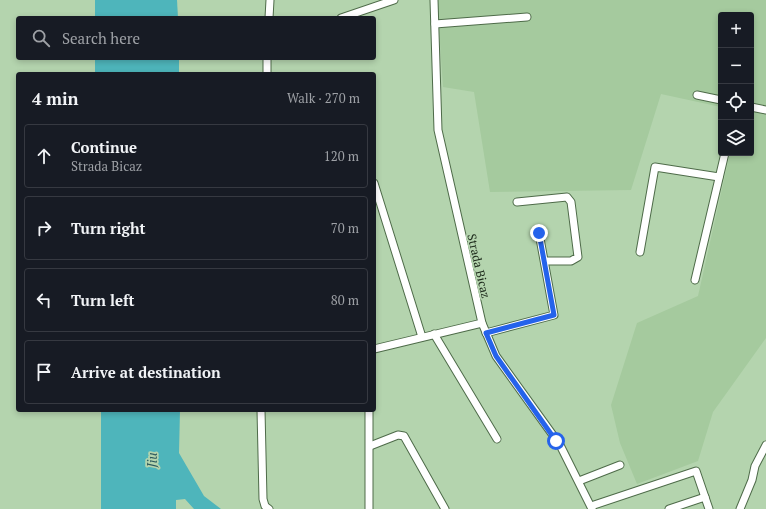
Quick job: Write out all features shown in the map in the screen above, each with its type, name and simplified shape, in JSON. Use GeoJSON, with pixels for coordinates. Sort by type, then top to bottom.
{"type":"FeatureCollection","features":[{"type":"Feature","properties":{"kind":"street"},"geometry":{"type":"LineString","coordinates":[[269,16],[270,0]]}},
{"type":"Feature","properties":{"kind":"street"},"geometry":{"type":"LineString","coordinates":[[347,16],[394,0]]}},
{"type":"Feature","properties":{"kind":"street","name":"Strada Bicaz"},"geometry":{"type":"LineString","coordinates":[[434,0],[439,137],[482,323],[496,356],[560,445],[591,508]]}},
{"type":"Feature","properties":{"kind":"street"},"geometry":{"type":"LineString","coordinates":[[435,24],[527,17]]}},
{"type":"Feature","properties":{"kind":"street"},"geometry":{"type":"LineString","coordinates":[[267,60],[267,72]]}},
{"type":"Feature","properties":{"kind":"street"},"geometry":{"type":"LineString","coordinates":[[697,94],[718,99]]}},
{"type":"Feature","properties":{"kind":"street"},"geometry":{"type":"LineString","coordinates":[[754,108],[766,110]]}},
{"type":"Feature","properties":{"kind":"street"},"geometry":{"type":"LineString","coordinates":[[695,280],[724,156]]}},
{"type":"Feature","properties":{"kind":"street"},"geometry":{"type":"LineString","coordinates":[[640,252],[655,166],[718,177]]}},
{"type":"Feature","properties":{"kind":"street"},"geometry":{"type":"LineString","coordinates":[[376,189],[422,337]]}},
{"type":"Feature","properties":{"kind":"street"},"geometry":{"type":"LineString","coordinates":[[517,202],[567,197],[571,202],[578,257],[571,261],[545,261]]}},
{"type":"Feature","properties":{"kind":"street"},"geometry":{"type":"LineString","coordinates":[[486,333],[554,315],[539,233]]}},
{"type":"Feature","properties":{"kind":"street"},"geometry":{"type":"LineString","coordinates":[[376,348],[482,323]]}},
{"type":"Feature","properties":{"kind":"street"},"geometry":{"type":"LineString","coordinates":[[434,334],[497,439]]}},
{"type":"Feature","properties":{"kind":"street"},"geometry":{"type":"LineString","coordinates":[[261,412],[263,499],[265,506],[269,509]]}},
{"type":"Feature","properties":{"kind":"street"},"geometry":{"type":"LineString","coordinates":[[369,412],[369,509]]}},
{"type":"Feature","properties":{"kind":"street"},"geometry":{"type":"LineString","coordinates":[[370,446],[398,435],[404,436],[444,509]]}},
{"type":"Feature","properties":{"kind":"street"},"geometry":{"type":"LineString","coordinates":[[740,509],[752,480],[755,466],[766,445]]}},
{"type":"Feature","properties":{"kind":"street"},"geometry":{"type":"LineString","coordinates":[[579,481],[620,465]]}},
{"type":"Feature","properties":{"kind":"street"},"geometry":{"type":"LineString","coordinates":[[591,508],[696,472],[709,509]]}},
{"type":"Feature","properties":{"kind":"street"},"geometry":{"type":"LineString","coordinates":[[669,509],[705,497]]}},
{"type":"Feature","properties":{"kind":"shaded area"},"geometry":{"type":"Polygon","coordinates":[[[437,0],[766,0],[766,338],[713,412],[698,461],[637,484],[620,443],[611,405],[637,323],[698,296],[729,156],[754,156],[754,12],[718,12],[718,106],[661,94],[631,190],[490,192],[474,92],[443,87],[437,0]]]}},
{"type":"Feature","properties":{"kind":"water"},"geometry":{"type":"Polygon","coordinates":[[[95,0],[177,0],[178,16],[95,16],[95,0]]]}},
{"type":"Feature","properties":{"kind":"water"},"geometry":{"type":"Polygon","coordinates":[[[95,60],[179,60],[179,72],[95,72],[95,60]]]}},
{"type":"Feature","properties":{"kind":"water","name":"Jiu"},"geometry":{"type":"Polygon","coordinates":[[[101,412],[180,412],[179,453],[204,496],[221,509],[194,509],[185,499],[176,500],[176,509],[101,509],[101,412]]]}},
{"type":"Feature","properties":{"kind":"route"},"geometry":{"type":"LineString","coordinates":[[539,233],[555,312],[554,315],[486,333],[496,356],[556,441]]}}]}
